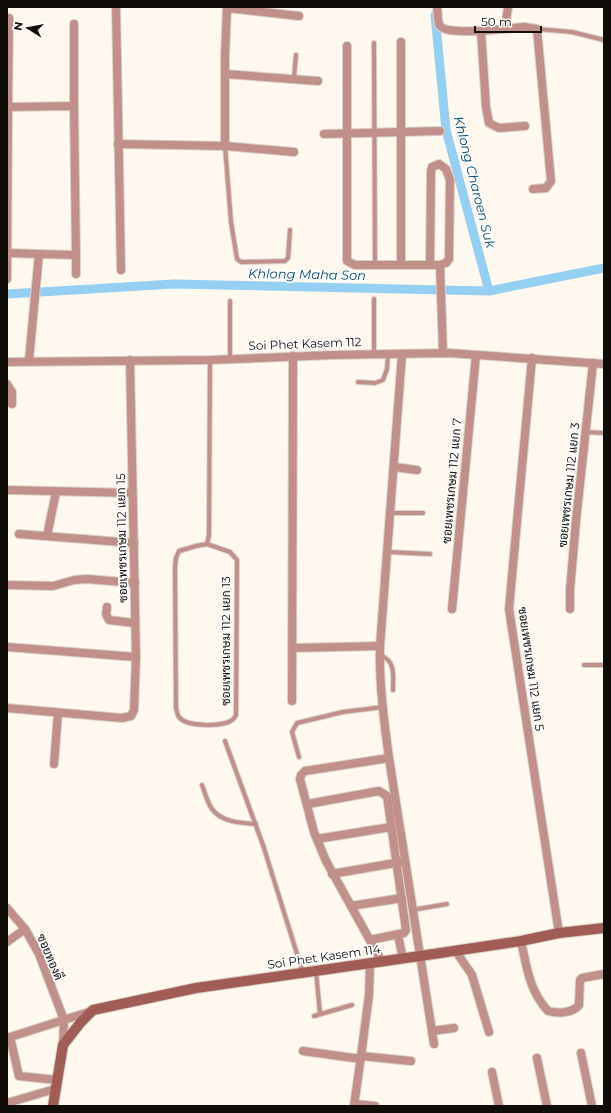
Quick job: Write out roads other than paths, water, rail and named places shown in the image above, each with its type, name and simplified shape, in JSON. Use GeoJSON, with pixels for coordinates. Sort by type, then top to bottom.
{"type":"FeatureCollection","features":[{"type":"Feature","properties":{"kind":"street"},"geometry":{"type":"LineString","coordinates":[[116,7],[120,270]]}},
{"type":"Feature","properties":{"kind":"street"},"geometry":{"type":"LineString","coordinates":[[437,7],[439,22],[441,27],[446,30],[481,31],[532,27],[537,28],[551,181],[546,188],[533,189]]}},
{"type":"Feature","properties":{"kind":"street"},"geometry":{"type":"LineString","coordinates":[[505,29],[508,7]]}},
{"type":"Feature","properties":{"kind":"street"},"geometry":{"type":"LineString","coordinates":[[225,146],[227,8],[299,16]]}},
{"type":"Feature","properties":{"kind":"street"},"geometry":{"type":"LineString","coordinates":[[7,279],[9,18]]}},
{"type":"Feature","properties":{"kind":"street"},"geometry":{"type":"LineString","coordinates":[[74,24],[76,274]]}},
{"type":"Feature","properties":{"kind":"street"},"geometry":{"type":"LineString","coordinates":[[481,31],[488,123],[499,128],[525,126]]}},
{"type":"Feature","properties":{"kind":"street"},"geometry":{"type":"LineString","coordinates":[[401,42],[401,264]]}},
{"type":"Feature","properties":{"kind":"street"},"geometry":{"type":"LineString","coordinates":[[347,46],[347,261],[355,265],[430,265],[440,269]]}},
{"type":"Feature","properties":{"kind":"street"},"geometry":{"type":"LineString","coordinates":[[225,74],[318,81]]}},
{"type":"Feature","properties":{"kind":"street"},"geometry":{"type":"LineString","coordinates":[[8,107],[74,106]]}},
{"type":"Feature","properties":{"kind":"street"},"geometry":{"type":"LineString","coordinates":[[324,134],[440,131]]}},
{"type":"Feature","properties":{"kind":"street"},"geometry":{"type":"LineString","coordinates":[[118,144],[225,146],[294,152]]}},
{"type":"Feature","properties":{"kind":"street"},"geometry":{"type":"LineString","coordinates":[[430,265],[431,171],[432,167],[438,164],[446,169],[450,180],[448,259],[440,269],[443,353]]}},
{"type":"Feature","properties":{"kind":"street"},"geometry":{"type":"LineString","coordinates":[[8,253],[76,255]]}},
{"type":"Feature","properties":{"kind":"street"},"geometry":{"type":"LineString","coordinates":[[29,360],[39,254]]}},
{"type":"Feature","properties":{"kind":"street","name":"Soi Phet Kasem 112"},"geometry":{"type":"LineString","coordinates":[[7,362],[29,360],[210,360],[293,356],[443,353],[604,364]]}},
{"type":"Feature","properties":{"kind":"street"},"geometry":{"type":"LineString","coordinates":[[370,940],[398,935],[404,933],[406,930],[400,862],[382,707],[380,655],[402,354]]}},
{"type":"Feature","properties":{"kind":"street","name":"ซอยเพชรเกษม 112 แยก 7"},"geometry":{"type":"LineString","coordinates":[[452,609],[476,355]]}},
{"type":"Feature","properties":{"kind":"street"},"geometry":{"type":"LineString","coordinates":[[292,701],[293,356]]}},
{"type":"Feature","properties":{"kind":"street","name":"ซอยเพชรเกษม 112 แยก 5"},"geometry":{"type":"LineString","coordinates":[[532,358],[509,609],[559,933]]}},
{"type":"Feature","properties":{"kind":"street","name":"ซอยเพชรเกษม 112 แยก 15"},"geometry":{"type":"LineString","coordinates":[[58,713],[122,718],[131,716],[134,710],[136,657],[132,493],[133,436],[130,360]]}},
{"type":"Feature","properties":{"kind":"street","name":"ซอยเพชรเกษม 112 แยก 3"},"geometry":{"type":"LineString","coordinates":[[570,609],[571,582],[593,363]]}},
{"type":"Feature","properties":{"kind":"street"},"geometry":{"type":"LineString","coordinates":[[7,384],[12,392],[12,404]]}},
{"type":"Feature","properties":{"kind":"street"},"geometry":{"type":"LineString","coordinates":[[394,467],[417,470]]}},
{"type":"Feature","properties":{"kind":"street"},"geometry":{"type":"LineString","coordinates":[[7,490],[132,493]]}},
{"type":"Feature","properties":{"kind":"street"},"geometry":{"type":"LineString","coordinates":[[47,536],[56,492]]}},
{"type":"Feature","properties":{"kind":"street"},"geometry":{"type":"LineString","coordinates":[[19,534],[134,543]]}},
{"type":"Feature","properties":{"kind":"street"},"geometry":{"type":"LineString","coordinates":[[7,585],[53,586],[74,580],[87,579],[135,583]]}},
{"type":"Feature","properties":{"kind":"street"},"geometry":{"type":"LineString","coordinates":[[107,607],[106,614],[109,620],[134,623]]}},
{"type":"Feature","properties":{"kind":"street"},"geometry":{"type":"LineString","coordinates":[[292,648],[325,646],[380,646]]}},
{"type":"Feature","properties":{"kind":"street"},"geometry":{"type":"LineString","coordinates":[[7,647],[136,657]]}},
{"type":"Feature","properties":{"kind":"street"},"geometry":{"type":"LineString","coordinates":[[7,708],[58,713],[54,764]]}},
{"type":"Feature","properties":{"kind":"street"},"geometry":{"type":"LineString","coordinates":[[382,962],[332,874],[317,839],[300,780],[301,775],[305,771],[388,758]]}},
{"type":"Feature","properties":{"kind":"street"},"geometry":{"type":"LineString","coordinates":[[308,804],[379,791],[387,796],[391,827],[412,910],[434,1044]]}},
{"type":"Feature","properties":{"kind":"street"},"geometry":{"type":"LineString","coordinates":[[317,839],[391,827]]}},
{"type":"Feature","properties":{"kind":"street"},"geometry":{"type":"LineString","coordinates":[[332,874],[400,862]]}},
{"type":"Feature","properties":{"kind":"street"},"geometry":{"type":"LineString","coordinates":[[351,906],[402,898]]}},
{"type":"Feature","properties":{"kind":"street","name":"ซอยทองดี"},"geometry":{"type":"LineString","coordinates":[[7,908],[25,929],[39,954],[64,1020]]}},
{"type":"Feature","properties":{"kind":"street","name":"Soi Phet Kasem 114"},"geometry":{"type":"LineString","coordinates":[[93,1010],[196,988],[403,959],[521,941],[559,933],[604,928]]}},
{"type":"Feature","properties":{"kind":"street"},"geometry":{"type":"LineString","coordinates":[[7,942],[25,929]]}},
{"type":"Feature","properties":{"kind":"street"},"geometry":{"type":"LineString","coordinates":[[398,935],[403,959]]}},
{"type":"Feature","properties":{"kind":"street"},"geometry":{"type":"LineString","coordinates":[[521,941],[530,984],[541,1004],[548,1011],[562,1012],[577,1007],[579,1004],[580,980],[582,978],[604,974]]}},
{"type":"Feature","properties":{"kind":"street"},"geometry":{"type":"LineString","coordinates":[[455,950],[472,975],[489,1032]]}},
{"type":"Feature","properties":{"kind":"street"},"geometry":{"type":"LineString","coordinates":[[370,964],[369,995],[354,1105],[375,1106]]}},
{"type":"Feature","properties":{"kind":"street"},"geometry":{"type":"LineString","coordinates":[[56,1084],[19,1076],[9,1037],[93,1010]]}},
{"type":"Feature","properties":{"kind":"street"},"geometry":{"type":"LineString","coordinates":[[63,1045],[81,1022],[93,1010]]}},
{"type":"Feature","properties":{"kind":"street"},"geometry":{"type":"LineString","coordinates":[[53,1106],[63,1045],[64,1020]]}},
{"type":"Feature","properties":{"kind":"street"},"geometry":{"type":"LineString","coordinates":[[432,1032],[454,1028]]}},
{"type":"Feature","properties":{"kind":"street"},"geometry":{"type":"LineString","coordinates":[[303,1051],[411,1062]]}},
{"type":"Feature","properties":{"kind":"street"},"geometry":{"type":"LineString","coordinates":[[581,1053],[592,1106]]}},
{"type":"Feature","properties":{"kind":"street"},"geometry":{"type":"LineString","coordinates":[[537,1058],[547,1106]]}},
{"type":"Feature","properties":{"kind":"street"},"geometry":{"type":"LineString","coordinates":[[492,1072],[499,1106]]}},
{"type":"Feature","properties":{"kind":"street"},"geometry":{"type":"LineString","coordinates":[[7,1102],[56,1084]]}},
{"type":"Feature","properties":{"kind":"lane"},"geometry":{"type":"LineString","coordinates":[[537,28],[572,32],[604,40]]}},
{"type":"Feature","properties":{"kind":"lane"},"geometry":{"type":"LineString","coordinates":[[374,43],[375,264]]}},
{"type":"Feature","properties":{"kind":"lane"},"geometry":{"type":"LineString","coordinates":[[294,78],[296,55]]}},
{"type":"Feature","properties":{"kind":"lane"},"geometry":{"type":"LineString","coordinates":[[225,146],[231,222],[237,259],[241,262],[285,261],[288,258],[290,230]]}},
{"type":"Feature","properties":{"kind":"lane"},"geometry":{"type":"LineString","coordinates":[[374,299],[374,354]]}},
{"type":"Feature","properties":{"kind":"lane"},"geometry":{"type":"LineString","coordinates":[[230,301],[230,359]]}},
{"type":"Feature","properties":{"kind":"lane"},"geometry":{"type":"LineString","coordinates":[[358,382],[375,383],[383,380],[387,369],[388,354]]}},
{"type":"Feature","properties":{"kind":"lane"},"geometry":{"type":"LineString","coordinates":[[207,544],[209,535],[210,360]]}},
{"type":"Feature","properties":{"kind":"lane"},"geometry":{"type":"LineString","coordinates":[[586,432],[604,434]]}},
{"type":"Feature","properties":{"kind":"lane"},"geometry":{"type":"LineString","coordinates":[[390,513],[423,513]]}},
{"type":"Feature","properties":{"kind":"lane","name":"ซอยเพชรเกษม 112 แยก 13"},"geometry":{"type":"LineString","coordinates":[[207,544],[230,552],[237,560],[236,715],[232,720],[226,723],[210,725],[192,724],[179,717],[176,708],[176,558],[185,548],[207,544]]}},
{"type":"Feature","properties":{"kind":"lane"},"geometry":{"type":"LineString","coordinates":[[388,552],[430,554]]}},
{"type":"Feature","properties":{"kind":"lane"},"geometry":{"type":"LineString","coordinates":[[380,655],[387,658],[391,662],[393,690]]}},
{"type":"Feature","properties":{"kind":"lane"},"geometry":{"type":"LineString","coordinates":[[584,665],[604,665]]}},
{"type":"Feature","properties":{"kind":"lane"},"geometry":{"type":"LineString","coordinates":[[299,757],[292,732],[297,723],[343,712],[382,707]]}},
{"type":"Feature","properties":{"kind":"lane"},"geometry":{"type":"LineString","coordinates":[[225,741],[256,824],[303,973]]}},
{"type":"Feature","properties":{"kind":"lane"},"geometry":{"type":"LineString","coordinates":[[202,785],[212,809],[220,816],[233,822],[256,824]]}},
{"type":"Feature","properties":{"kind":"lane"},"geometry":{"type":"LineString","coordinates":[[412,910],[447,904]]}},
{"type":"Feature","properties":{"kind":"lane"},"geometry":{"type":"LineString","coordinates":[[316,971],[320,1014]]}},
{"type":"Feature","properties":{"kind":"lane"},"geometry":{"type":"LineString","coordinates":[[314,1016],[352,1005]]}},
{"type":"Feature","properties":{"kind":"waterway","name":"Khlong Charoen Suk"},"geometry":{"type":"LineString","coordinates":[[435,15],[446,130],[489,291]]}},
{"type":"Feature","properties":{"kind":"waterway","name":"Khlong Maha Son"},"geometry":{"type":"LineString","coordinates":[[7,294],[174,284],[489,291],[604,268]]}}]}
